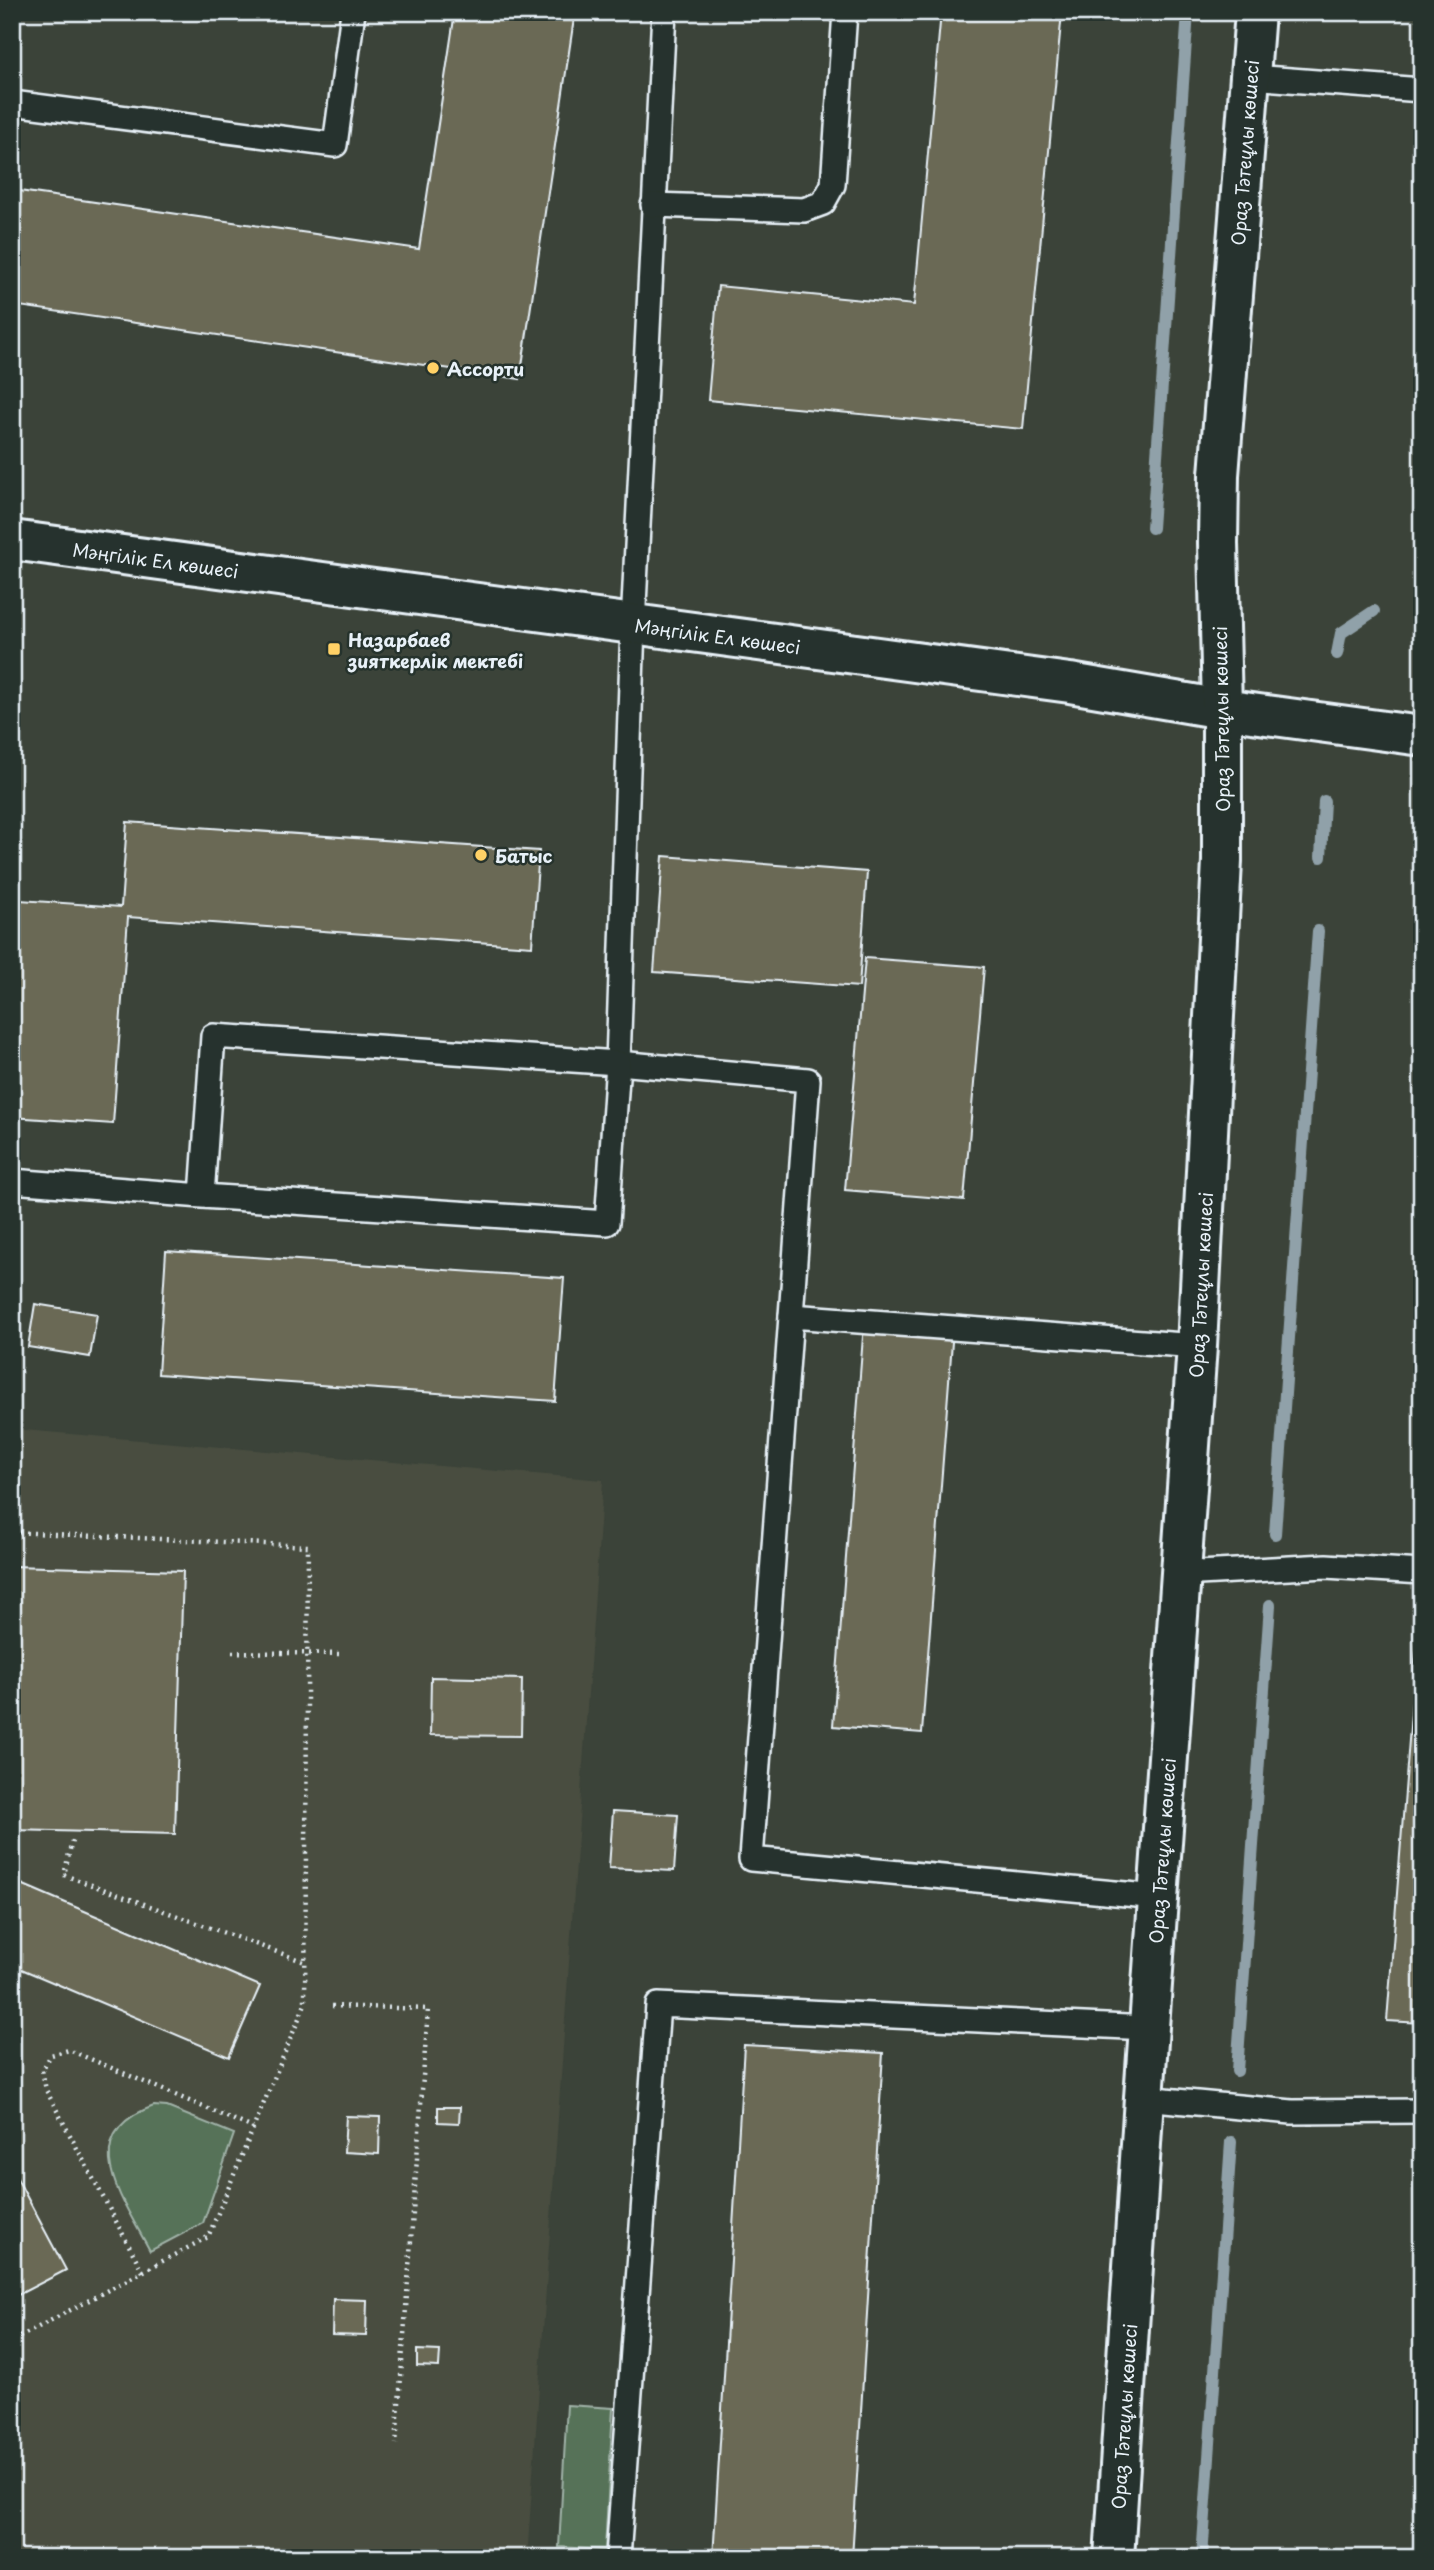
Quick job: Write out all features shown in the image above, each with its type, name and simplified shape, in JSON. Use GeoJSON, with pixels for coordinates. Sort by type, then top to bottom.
{"type":"FeatureCollection","features":[{"type":"Feature","properties":{"kind":"street","name":"Ораз Тәтеұлы көшесі"},"geometry":{"type":"LineString","coordinates":[[1114,2558],[1143,2098],[1198,1346],[1222,861],[1222,709],[1217,543],[1219,475],[1255,12]]}},
{"type":"Feature","properties":{"kind":"street","name":"Мәңгілік Ел көшесі"},"geometry":{"type":"LineString","coordinates":[[12,540],[1080,684],[1222,709],[1422,736]]}},
{"type":"Feature","properties":{"kind":"lane"},"geometry":{"type":"LineString","coordinates":[[12,103],[335,145],[353,12]]}},
{"type":"Feature","properties":{"kind":"lane"},"geometry":{"type":"LineString","coordinates":[[12,1181],[607,1223],[618,1063],[633,625],[664,12]]}},
{"type":"Feature","properties":{"kind":"lane"},"geometry":{"type":"LineString","coordinates":[[653,205],[804,210],[823,203],[833,185],[845,12]]}},
{"type":"Feature","properties":{"kind":"lane"},"geometry":{"type":"LineString","coordinates":[[1250,77],[1422,90]]}},
{"type":"Feature","properties":{"kind":"lane"},"geometry":{"type":"LineString","coordinates":[[202,1196],[212,1036],[618,1063],[808,1080],[751,1859],[1158,1897]]}},
{"type":"Feature","properties":{"kind":"lane"},"geometry":{"type":"LineString","coordinates":[[791,1316],[1198,1346]]}},
{"type":"Feature","properties":{"kind":"lane"},"geometry":{"type":"LineString","coordinates":[[1181,1574],[1326,1566],[1422,1572]]}},
{"type":"Feature","properties":{"kind":"lane"},"geometry":{"type":"LineString","coordinates":[[618,2558],[658,2005],[1149,2028]]}},
{"type":"Feature","properties":{"kind":"lane"},"geometry":{"type":"LineString","coordinates":[[1143,2098],[1292,2112],[1422,2112]]}},
{"type":"Feature","properties":{"kind":"path"},"geometry":{"type":"LineString","coordinates":[[12,1532],[307,1546],[304,2004],[208,2237],[12,2341]]}},
{"type":"Feature","properties":{"kind":"path"},"geometry":{"type":"LineString","coordinates":[[232,1652],[340,1654]]}},
{"type":"Feature","properties":{"kind":"path"},"geometry":{"type":"LineString","coordinates":[[72,1841],[64,1875],[305,1962]]}},
{"type":"Feature","properties":{"kind":"path"},"geometry":{"type":"LineString","coordinates":[[332,2006],[428,2010],[396,2444]]}},
{"type":"Feature","properties":{"kind":"path"},"geometry":{"type":"LineString","coordinates":[[143,2272],[46,2090],[42,2070],[51,2055],[69,2050],[253,2128]]}},
{"type":"Feature","properties":{"kind":"shaded area"},"geometry":{"type":"Polygon","coordinates":[[[12,1429],[603,1480],[527,2558],[12,2558],[12,1429]]]}},
{"type":"Feature","properties":{"kind":"green space"},"geometry":{"type":"Polygon","coordinates":[[[154,2106],[167,2107],[234,2134],[203,2223],[150,2251],[118,2191],[110,2151],[115,2133],[129,2118],[154,2106]]]}},
{"type":"Feature","properties":{"kind":"green space"},"geometry":{"type":"Polygon","coordinates":[[[567,2405],[613,2408],[605,2550],[559,2547],[567,2405]]]}},
{"type":"Feature","properties":{"kind":"building"},"geometry":{"type":"Polygon","coordinates":[[[455,12],[575,12],[520,379],[12,305],[12,190],[419,249],[455,12]]]}},
{"type":"Feature","properties":{"kind":"building"},"geometry":{"type":"Polygon","coordinates":[[[941,12],[1062,12],[1023,429],[708,400],[718,286],[914,305],[941,12]]]}},
{"type":"Feature","properties":{"kind":"building"},"geometry":{"type":"Polygon","coordinates":[[[127,822],[539,851],[532,946],[128,917],[113,1124],[12,1117],[12,1007],[20,900],[121,907],[127,822]]]}},
{"type":"Feature","properties":{"kind":"building"},"geometry":{"type":"Polygon","coordinates":[[[663,856],[867,872],[859,987],[654,972],[663,856]]]}},
{"type":"Feature","properties":{"kind":"building"},"geometry":{"type":"Polygon","coordinates":[[[865,958],[984,967],[964,1200],[845,1190],[865,958]]]}},
{"type":"Feature","properties":{"kind":"building"},"geometry":{"type":"Polygon","coordinates":[[[166,1251],[564,1278],[555,1401],[158,1374],[166,1251]]]}},
{"type":"Feature","properties":{"kind":"building"},"geometry":{"type":"Polygon","coordinates":[[[35,1304],[97,1314],[90,1357],[28,1347],[35,1304]]]}},
{"type":"Feature","properties":{"kind":"building"},"geometry":{"type":"Polygon","coordinates":[[[864,1323],[953,1329],[922,1733],[833,1726],[864,1323]]]}},
{"type":"Feature","properties":{"kind":"building"},"geometry":{"type":"Polygon","coordinates":[[[12,1566],[183,1571],[175,1834],[12,1830],[12,1566]]]}},
{"type":"Feature","properties":{"kind":"building"},"geometry":{"type":"Polygon","coordinates":[[[1419,1612],[1422,1613],[1422,2023],[1387,2021],[1419,1612]]]}},
{"type":"Feature","properties":{"kind":"building"},"geometry":{"type":"Polygon","coordinates":[[[431,1677],[522,1679],[521,1736],[430,1735],[431,1677]]]}},
{"type":"Feature","properties":{"kind":"building"},"geometry":{"type":"Polygon","coordinates":[[[613,1811],[678,1815],[674,1871],[609,1868],[613,1811]]]}},
{"type":"Feature","properties":{"kind":"building"},"geometry":{"type":"Polygon","coordinates":[[[12,1880],[260,1986],[229,2057],[12,1965],[12,1880]]]}},
{"type":"Feature","properties":{"kind":"building"},"geometry":{"type":"Polygon","coordinates":[[[744,2045],[883,2053],[852,2558],[713,2558],[744,2045]]]}},
{"type":"Feature","properties":{"kind":"building"},"geometry":{"type":"Polygon","coordinates":[[[438,2107],[460,2107],[459,2123],[438,2122],[438,2107]]]}},
{"type":"Feature","properties":{"kind":"building"},"geometry":{"type":"Polygon","coordinates":[[[346,2116],[380,2117],[379,2154],[344,2152],[346,2116]]]}},
{"type":"Feature","properties":{"kind":"building"},"geometry":{"type":"Polygon","coordinates":[[[12,2169],[66,2270],[12,2298],[12,2169]]]}},
{"type":"Feature","properties":{"kind":"building"},"geometry":{"type":"Polygon","coordinates":[[[333,2299],[367,2300],[366,2336],[332,2335],[333,2299]]]}},
{"type":"Feature","properties":{"kind":"building"},"geometry":{"type":"Polygon","coordinates":[[[417,2350],[440,2351],[439,2367],[417,2366],[417,2350]]]}},
{"type":"Feature","properties":{"kind":"waterway"},"geometry":{"type":"LineString","coordinates":[[1152,528],[1188,12]]}},
{"type":"Feature","properties":{"kind":"waterway"},"geometry":{"type":"LineString","coordinates":[[1337,654],[1341,633],[1374,611]]}},
{"type":"Feature","properties":{"kind":"waterway"},"geometry":{"type":"LineString","coordinates":[[1321,857],[1324,801]]}},
{"type":"Feature","properties":{"kind":"waterway"},"geometry":{"type":"LineString","coordinates":[[1275,1534],[1318,931]]}},
{"type":"Feature","properties":{"kind":"waterway"},"geometry":{"type":"LineString","coordinates":[[1237,2071],[1270,1605]]}},
{"type":"Feature","properties":{"kind":"waterway"},"geometry":{"type":"LineString","coordinates":[[1202,2558],[1231,2142]]}},
{"type":"Feature","properties":{"kind":"place","name":"Ассорти"},"geometry":{"type":"Point","coordinates":[433,368]}},
{"type":"Feature","properties":{"kind":"place","name":"Назарбаев зияткерлік мектебі"},"geometry":{"type":"Point","coordinates":[334,649]}},
{"type":"Feature","properties":{"kind":"place","name":"Батыс"},"geometry":{"type":"Point","coordinates":[481,855]}}]}
